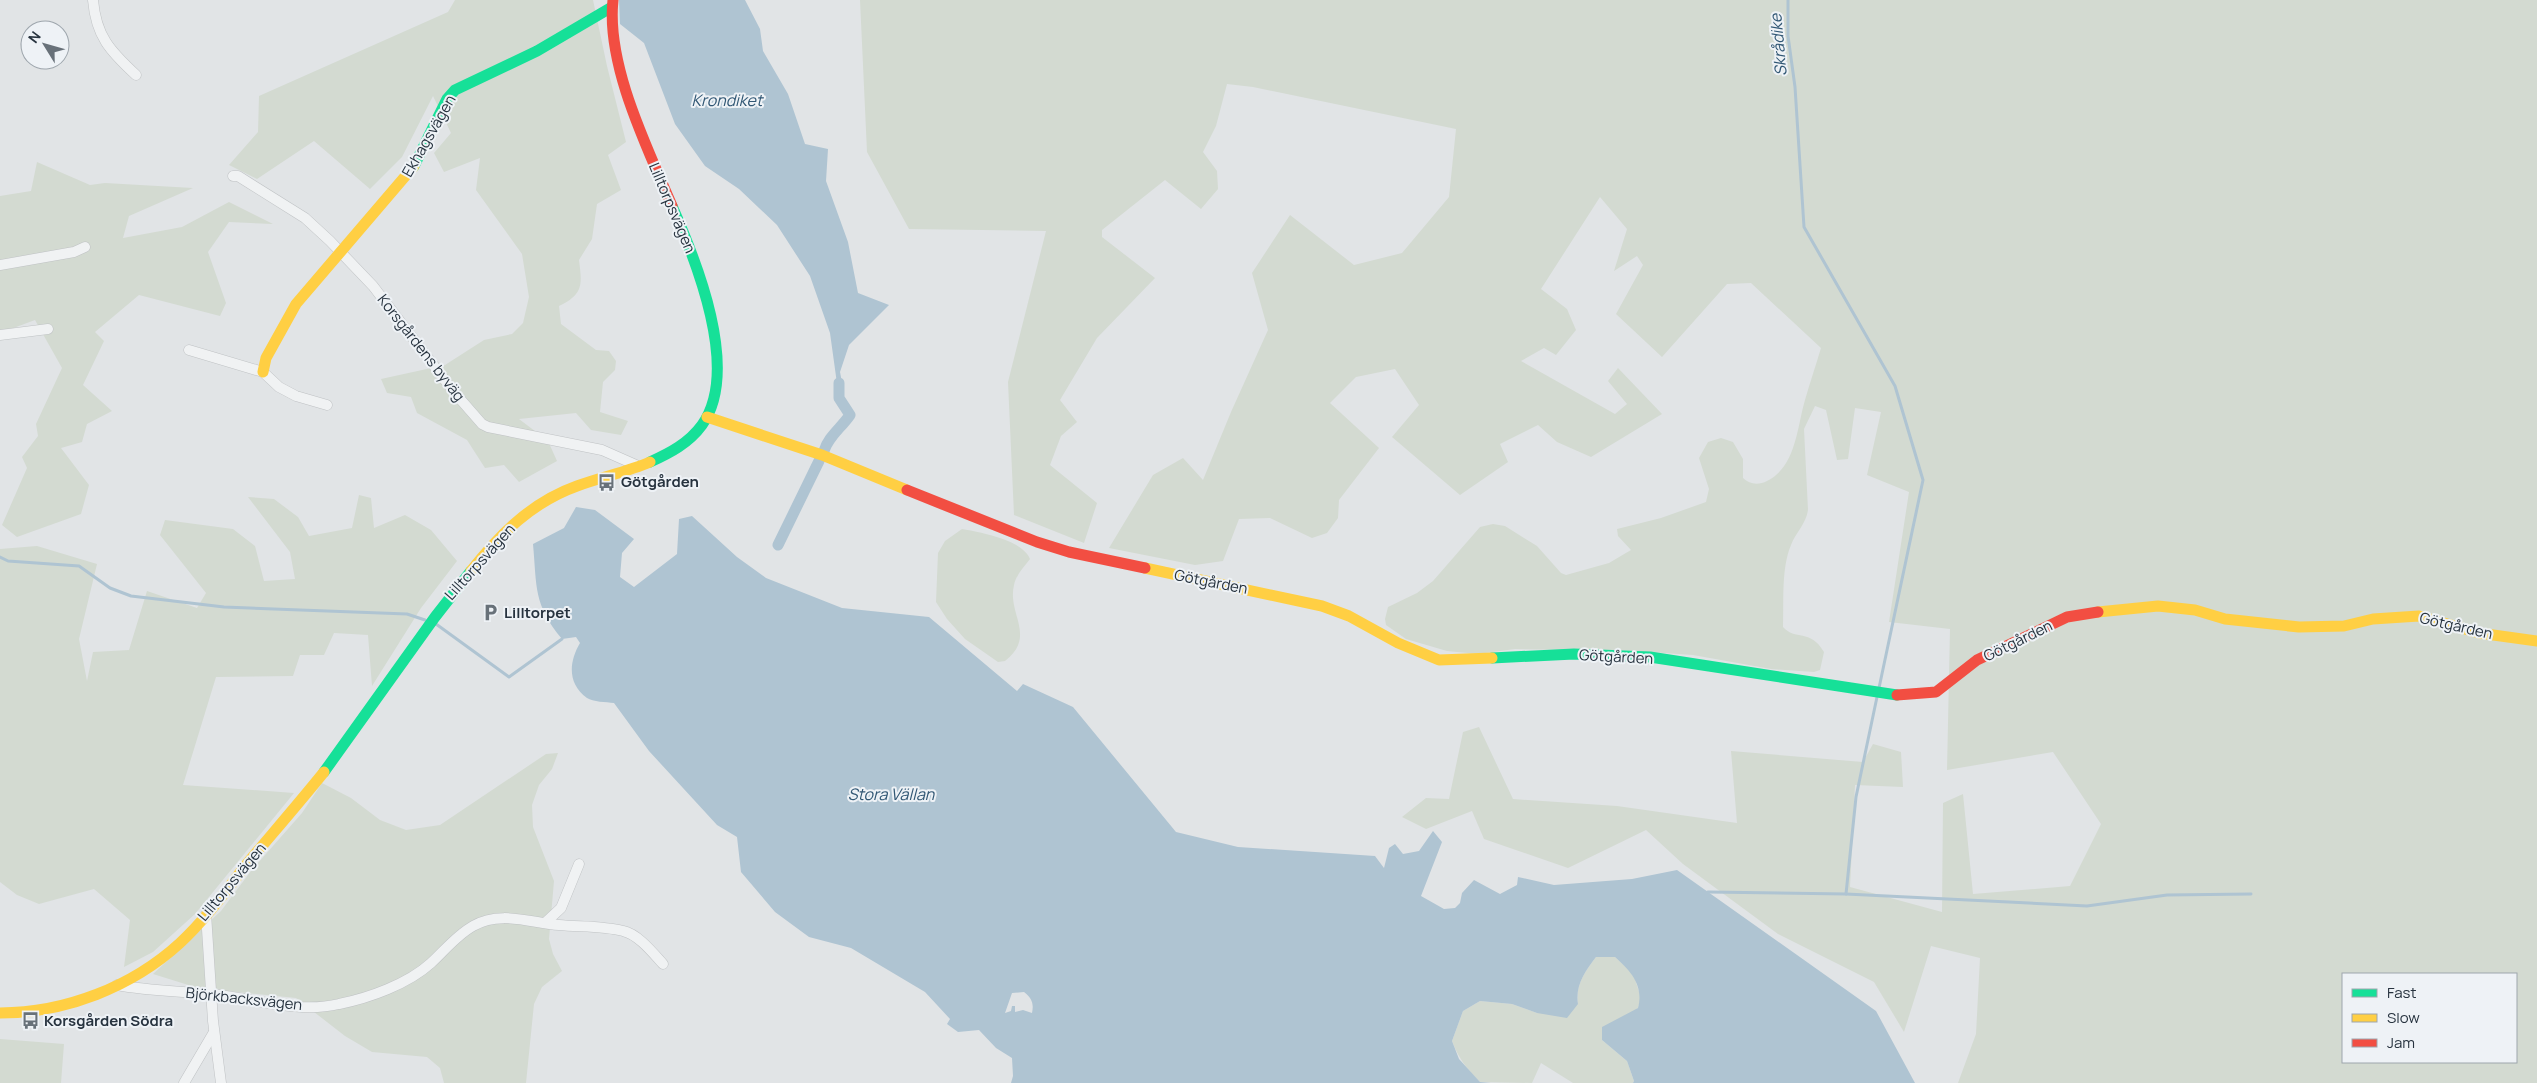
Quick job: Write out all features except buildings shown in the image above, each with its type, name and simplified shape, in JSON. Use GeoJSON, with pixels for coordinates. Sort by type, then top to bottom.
{"type":"FeatureCollection","features":[{"type":"Feature","properties":{"kind":"street"},"geometry":{"type":"LineString","coordinates":[[93,0],[95,17],[102,38],[120,61],[136,75]]}},
{"type":"Feature","properties":{"kind":"street","name":"Ekhagsvägen"},"geometry":{"type":"LineString","coordinates":[[263,372],[266,358],[296,304],[341,254],[414,166],[441,110],[455,90],[537,51],[612,4]]}},
{"type":"Feature","properties":{"kind":"street","name":"Lilltorpsvägen"},"geometry":{"type":"LineString","coordinates":[[0,1013],[23,1015],[42,1012],[118,985],[168,953],[206,914],[342,749],[436,612],[509,528],[555,495],[680,448],[696,434],[707,417],[713,403],[717,366],[708,306],[694,260],[639,129],[620,72],[612,4]]}},
{"type":"Feature","properties":{"kind":"street","name":"Korsgårdens byväg"},"geometry":{"type":"LineString","coordinates":[[233,176],[238,176],[306,218],[373,286],[454,392],[482,424],[488,427],[602,450],[636,465]]}},
{"type":"Feature","properties":{"kind":"street"},"geometry":{"type":"LineString","coordinates":[[0,265],[74,252],[85,247]]}},
{"type":"Feature","properties":{"kind":"street"},"geometry":{"type":"LineString","coordinates":[[0,335],[48,328]]}},
{"type":"Feature","properties":{"kind":"street"},"geometry":{"type":"LineString","coordinates":[[189,350],[263,372],[279,387],[296,396],[327,405]]}},
{"type":"Feature","properties":{"kind":"street","name":"Götgården"},"geometry":{"type":"LineString","coordinates":[[707,417],[734,429],[821,455],[1035,543],[1069,552],[1322,606],[1349,616],[1406,646],[1438,660],[1603,654],[1650,657],[1898,694],[1936,692],[1977,660],[2067,617],[2118,608],[2158,606],[2195,610],[2225,619],[2299,627],[2344,626],[2385,617],[2419,616],[2479,633],[2537,641]]}},
{"type":"Feature","properties":{"kind":"street"},"geometry":{"type":"LineString","coordinates":[[545,923],[561,908],[579,864]]}},
{"type":"Feature","properties":{"kind":"street"},"geometry":{"type":"LineString","coordinates":[[206,914],[214,1032],[221,1083]]}},
{"type":"Feature","properties":{"kind":"street","name":"Björkbacksvägen"},"geometry":{"type":"LineString","coordinates":[[118,985],[189,994],[211,994],[277,1005],[337,1005],[371,994],[419,973],[455,939],[480,923],[511,918],[624,931],[649,950],[663,964]]}},
{"type":"Feature","properties":{"kind":"street"},"geometry":{"type":"LineString","coordinates":[[184,1083],[214,1032]]}},
{"type":"Feature","properties":{"kind":"shaded area"},"geometry":{"type":"Polygon","coordinates":[[[455,0],[593,0],[626,142],[608,155],[621,190],[597,204],[592,239],[579,260],[580,287],[573,297],[559,306],[561,324],[596,350],[609,351],[616,361],[615,370],[603,382],[600,412],[628,421],[621,435],[591,430],[576,413],[519,419],[548,441],[557,461],[519,482],[504,465],[485,468],[467,440],[417,413],[411,397],[387,393],[381,379],[445,365],[484,340],[512,334],[523,323],[529,297],[522,254],[476,190],[480,158],[444,172],[434,153],[451,133],[433,96],[402,157],[370,189],[314,141],[257,179],[229,165],[258,132],[259,96],[448,12],[455,0]]]}},
{"type":"Feature","properties":{"kind":"shaded area"},"geometry":{"type":"Polygon","coordinates":[[[860,0],[2537,0],[2537,1083],[1958,1083],[1976,1034],[1980,958],[1931,946],[1904,1032],[1874,982],[1778,934],[1683,864],[1646,830],[1568,868],[1484,839],[1472,811],[1426,829],[1402,817],[1426,798],[1449,799],[1463,732],[1479,727],[1513,799],[1617,806],[1737,823],[1731,751],[1863,762],[1873,744],[1901,752],[1903,787],[1855,785],[1850,887],[1942,912],[1943,803],[1963,794],[1973,894],[2070,886],[2101,824],[2053,752],[1947,770],[1950,629],[1889,622],[1909,492],[1867,475],[1881,412],[1855,408],[1848,459],[1837,460],[1826,410],[1815,406],[1804,429],[1808,510],[1788,554],[1784,585],[1783,627],[1792,633],[1808,637],[1819,645],[1824,652],[1820,670],[1814,672],[1771,669],[1693,655],[1634,651],[1515,649],[1478,654],[1447,651],[1406,639],[1386,625],[1385,619],[1388,607],[1417,593],[1433,581],[1480,527],[1493,524],[1505,526],[1537,546],[1561,573],[1566,575],[1609,563],[1631,550],[1618,536],[1617,529],[1661,518],[1706,502],[1709,489],[1699,458],[1708,442],[1721,438],[1733,442],[1743,459],[1743,478],[1755,484],[1767,481],[1777,475],[1790,456],[1821,348],[1751,283],[1727,284],[1662,357],[1616,314],[1643,265],[1637,256],[1614,271],[1627,229],[1600,197],[1541,289],[1567,309],[1576,330],[1556,355],[1544,348],[1521,361],[1615,414],[1627,404],[1608,381],[1618,368],[1662,414],[1591,457],[1557,442],[1538,425],[1500,444],[1508,462],[1460,495],[1392,437],[1419,405],[1395,369],[1356,377],[1330,403],[1379,448],[1339,500],[1338,518],[1327,533],[1312,538],[1270,518],[1239,519],[1223,561],[1195,565],[1109,548],[1153,475],[1183,458],[1203,480],[1268,330],[1252,273],[1290,215],[1354,265],[1402,253],[1449,197],[1456,129],[1253,87],[1227,84],[1216,126],[1203,152],[1217,171],[1218,189],[1201,209],[1165,180],[1102,230],[1102,237],[1155,278],[1097,338],[1060,400],[1077,422],[1061,436],[1050,465],[1097,503],[1084,543],[1014,515],[1008,382],[1046,231],[909,229],[867,152],[860,0]]]}},
{"type":"Feature","properties":{"kind":"shaded area"},"geometry":{"type":"Polygon","coordinates":[[[37,162],[90,185],[105,183],[193,188],[129,216],[123,238],[182,227],[229,202],[273,224],[229,222],[208,252],[226,303],[220,316],[139,295],[95,332],[104,341],[83,385],[112,411],[87,424],[82,442],[61,448],[89,485],[81,514],[17,537],[2,525],[27,468],[22,457],[38,436],[36,424],[62,368],[35,320],[0,333],[0,196],[31,191],[37,162]]]}},
{"type":"Feature","properties":{"kind":"shaded area"},"geometry":{"type":"Polygon","coordinates":[[[359,495],[371,498],[374,528],[405,515],[431,530],[457,561],[421,608],[372,686],[368,635],[334,633],[324,655],[300,655],[293,676],[216,677],[183,785],[294,793],[195,914],[153,952],[124,967],[130,920],[94,889],[39,904],[17,895],[0,882],[0,549],[37,546],[97,564],[79,639],[87,681],[93,652],[129,650],[147,591],[197,608],[206,593],[160,535],[165,520],[233,529],[255,546],[264,581],[295,579],[290,552],[248,497],[274,499],[298,517],[309,536],[352,528],[359,495]]]}},
{"type":"Feature","properties":{"kind":"shaded area"},"geometry":{"type":"Polygon","coordinates":[[[962,529],[990,535],[1010,542],[1026,552],[1030,559],[1018,574],[1014,585],[1013,596],[1019,624],[1019,643],[1014,652],[1005,661],[998,662],[965,639],[947,619],[936,602],[938,553],[945,541],[962,529]]]}},
{"type":"Feature","properties":{"kind":"shaded area"},"geometry":{"type":"Polygon","coordinates":[[[558,753],[552,769],[539,785],[532,805],[533,827],[554,881],[549,939],[553,954],[562,971],[542,987],[534,1004],[526,1083],[444,1083],[440,1068],[427,1057],[372,1052],[345,1036],[296,998],[198,988],[153,974],[221,911],[251,871],[302,813],[322,783],[351,798],[380,820],[406,830],[440,825],[546,754],[558,753]]]}},
{"type":"Feature","properties":{"kind":"shaded area"},"geometry":{"type":"Polygon","coordinates":[[[1596,957],[1615,957],[1633,973],[1641,998],[1638,1008],[1602,1040],[1627,1061],[1633,1083],[1573,1083],[1541,1063],[1532,1083],[1480,1082],[1471,1073],[1452,1041],[1463,1011],[1480,1001],[1512,1004],[1537,1013],[1578,1004],[1579,985],[1596,957]]]}},
{"type":"Feature","properties":{"kind":"shaded area"},"geometry":{"type":"Polygon","coordinates":[[[0,1039],[64,1044],[61,1083],[0,1083],[0,1039]]]}},
{"type":"Feature","properties":{"kind":"water","name":"Krondiket"},"geometry":{"type":"Polygon","coordinates":[[[619,0],[745,0],[760,29],[763,51],[788,94],[805,144],[828,149],[826,181],[848,242],[858,293],[889,305],[849,345],[840,372],[844,393],[839,398],[830,333],[810,276],[777,225],[739,189],[705,166],[675,124],[644,43],[620,24],[619,0]]]}},
{"type":"Feature","properties":{"kind":"water","name":"Stora Vällan"},"geometry":{"type":"Polygon","coordinates":[[[576,507],[595,510],[634,539],[622,553],[620,577],[634,587],[677,554],[679,519],[692,516],[737,557],[766,578],[842,608],[929,617],[1017,691],[1023,684],[1073,707],[1176,832],[1238,847],[1375,856],[1384,868],[1389,848],[1395,844],[1403,854],[1419,851],[1433,831],[1442,842],[1421,896],[1444,909],[1455,908],[1460,903],[1462,893],[1474,880],[1500,894],[1517,885],[1518,877],[1554,885],[1632,879],[1677,870],[1876,1011],[1915,1083],[1633,1083],[1627,1061],[1602,1040],[1602,1027],[1638,1008],[1638,986],[1631,973],[1615,957],[1596,957],[1579,985],[1578,1004],[1567,1018],[1537,1013],[1512,1004],[1480,1001],[1463,1011],[1452,1041],[1459,1059],[1480,1082],[1491,1083],[1011,1083],[1013,1076],[1012,1058],[996,1048],[979,1030],[958,1032],[947,1024],[950,1019],[925,992],[851,948],[809,937],[775,912],[741,872],[737,837],[717,825],[649,751],[614,703],[600,702],[587,698],[576,686],[573,679],[572,665],[580,643],[576,637],[562,639],[553,627],[541,605],[536,584],[533,544],[564,528],[576,507]],[[1024,992],[1012,993],[1005,1013],[1011,1011],[1012,1006],[1015,1006],[1015,1012],[1023,1010],[1032,1013],[1032,1001],[1024,992]]]}},
{"type":"Feature","properties":{"kind":"waterway","name":"Skrådike"},"geometry":{"type":"LineString","coordinates":[[1788,0],[1788,36],[1795,87],[1804,227],[1895,386],[1923,480],[1879,688]]}},
{"type":"Feature","properties":{"kind":"waterway"},"geometry":{"type":"LineString","coordinates":[[824,451],[832,437],[850,415],[839,398],[839,383]]}},
{"type":"Feature","properties":{"kind":"waterway"},"geometry":{"type":"LineString","coordinates":[[778,545],[819,461]]}},
{"type":"Feature","properties":{"kind":"waterway"},"geometry":{"type":"LineString","coordinates":[[0,557],[8,561],[79,566],[110,588],[131,596],[224,607],[407,614],[425,620]]}},
{"type":"Feature","properties":{"kind":"waterway"},"geometry":{"type":"LineString","coordinates":[[436,624],[509,677],[562,639]]}},
{"type":"Feature","properties":{"kind":"waterway"},"geometry":{"type":"LineString","coordinates":[[1846,894],[1856,797],[1877,697]]}},
{"type":"Feature","properties":{"kind":"waterway"},"geometry":{"type":"LineString","coordinates":[[1708,892],[1846,894],[2087,906],[2167,895],[2251,894]]}},
{"type":"Feature","properties":{"kind":"traffic: fast"},"geometry":{"type":"LineString","coordinates":[[414,166],[447,99],[455,90],[537,51],[612,7]]}},
{"type":"Feature","properties":{"kind":"traffic: fast"},"geometry":{"type":"LineString","coordinates":[[650,462],[679,447],[702,425],[713,402],[717,375],[716,346],[711,315],[692,255],[672,206]]}},
{"type":"Feature","properties":{"kind":"traffic: fast"},"geometry":{"type":"LineString","coordinates":[[324,772],[435,617],[471,571]]}},
{"type":"Feature","properties":{"kind":"traffic: fast"},"geometry":{"type":"LineString","coordinates":[[1492,658],[1574,654],[1650,657],[1897,695]]}},
{"type":"Feature","properties":{"kind":"traffic: slow"},"geometry":{"type":"LineString","coordinates":[[263,372],[266,358],[296,304],[414,166]]}},
{"type":"Feature","properties":{"kind":"traffic: slow"},"geometry":{"type":"LineString","coordinates":[[707,417],[822,455],[907,490]]}},
{"type":"Feature","properties":{"kind":"traffic: slow"},"geometry":{"type":"LineString","coordinates":[[471,571],[493,544],[531,510],[577,486],[650,462]]}},
{"type":"Feature","properties":{"kind":"traffic: slow"},"geometry":{"type":"LineString","coordinates":[[1145,568],[1322,606],[1349,616],[1398,643],[1439,660],[1492,658]]}},
{"type":"Feature","properties":{"kind":"traffic: slow"},"geometry":{"type":"LineString","coordinates":[[2098,612],[2158,606],[2195,610],[2225,619],[2299,627],[2344,626],[2373,619],[2419,616],[2479,633],[2537,641]]}},
{"type":"Feature","properties":{"kind":"traffic: slow"},"geometry":{"type":"LineString","coordinates":[[0,1013],[24,1012],[73,1002],[119,984],[161,959],[180,943],[206,915],[324,772]]}},
{"type":"Feature","properties":{"kind":"traffic: jam"},"geometry":{"type":"LineString","coordinates":[[613,0],[612,25],[622,78],[640,132],[672,206]]}},
{"type":"Feature","properties":{"kind":"traffic: jam"},"geometry":{"type":"LineString","coordinates":[[907,490],[1037,542],[1069,552],[1145,568]]}},
{"type":"Feature","properties":{"kind":"traffic: jam"},"geometry":{"type":"LineString","coordinates":[[1897,695],[1936,692],[1977,660],[2067,617],[2098,612]]}},
{"type":"Feature","properties":{"kind":"place","name":"Götgården"},"geometry":{"type":"Point","coordinates":[607,482]}},
{"type":"Feature","properties":{"kind":"place","name":"Lilltorpet"},"geometry":{"type":"Point","coordinates":[490,613]}},
{"type":"Feature","properties":{"kind":"place","name":"Korsgården Södra"},"geometry":{"type":"Point","coordinates":[30,1021]}}]}
